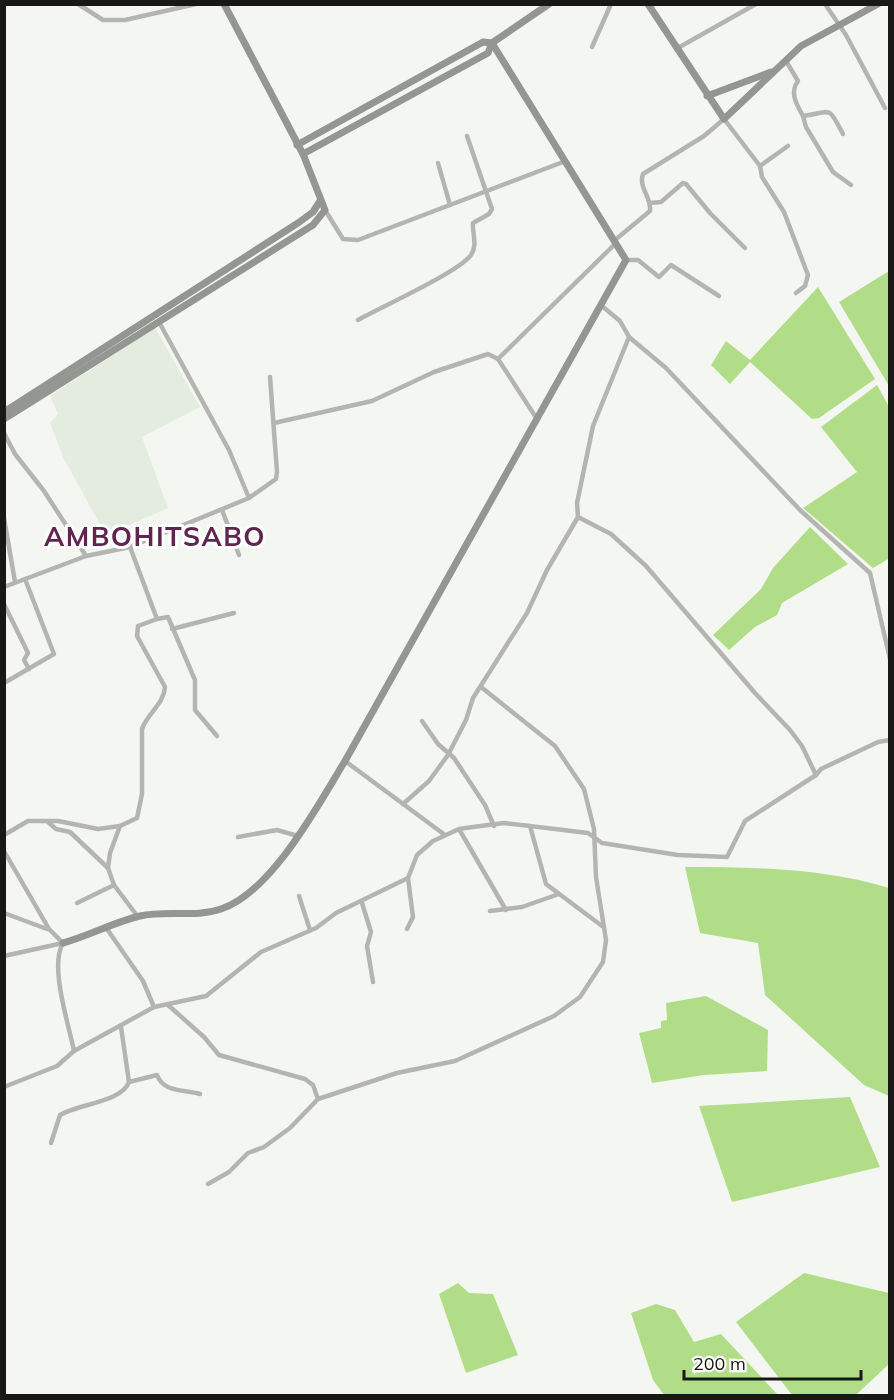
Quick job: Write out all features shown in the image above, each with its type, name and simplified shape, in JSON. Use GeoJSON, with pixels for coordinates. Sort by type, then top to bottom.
{"type":"FeatureCollection","features":[{"type":"Feature","properties":{"kind":"street"},"geometry":{"type":"LineString","coordinates":[[78,4],[103,20],[125,20],[196,4]]}},
{"type":"Feature","properties":{"kind":"street"},"geometry":{"type":"LineString","coordinates":[[224,4],[303,154],[320,201],[343,239],[350,241],[563,162]]}},
{"type":"Feature","properties":{"kind":"street"},"geometry":{"type":"LineString","coordinates":[[303,154],[488,53],[492,43],[549,4]]}},
{"type":"Feature","properties":{"kind":"street"},"geometry":{"type":"LineString","coordinates":[[592,46],[611,4]]}},
{"type":"Feature","properties":{"kind":"street"},"geometry":{"type":"LineString","coordinates":[[648,4],[707,96],[760,166],[762,177],[784,212],[808,275],[805,286],[796,293]]}},
{"type":"Feature","properties":{"kind":"street"},"geometry":{"type":"LineString","coordinates":[[676,49],[756,4]]}},
{"type":"Feature","properties":{"kind":"street"},"geometry":{"type":"LineString","coordinates":[[825,4],[885,108]]}},
{"type":"Feature","properties":{"kind":"street"},"geometry":{"type":"LineString","coordinates":[[498,358],[650,211],[650,203],[641,182],[643,174],[704,136],[801,46],[878,4]]}},
{"type":"Feature","properties":{"kind":"street"},"geometry":{"type":"LineString","coordinates":[[297,145],[483,42],[492,43]]}},
{"type":"Feature","properties":{"kind":"street"},"geometry":{"type":"LineString","coordinates":[[492,43],[563,162],[626,260]]}},
{"type":"Feature","properties":{"kind":"street"},"geometry":{"type":"LineString","coordinates":[[786,61],[798,81],[794,86],[794,95],[806,127],[833,172],[851,185]]}},
{"type":"Feature","properties":{"kind":"street"},"geometry":{"type":"LineString","coordinates":[[707,96],[771,72]]}},
{"type":"Feature","properties":{"kind":"street"},"geometry":{"type":"LineString","coordinates":[[803,116],[827,110],[831,112],[843,134]]}},
{"type":"Feature","properties":{"kind":"street"},"geometry":{"type":"LineString","coordinates":[[358,320],[449,272],[471,255],[475,243],[473,223],[491,212],[487,191],[467,136]]}},
{"type":"Feature","properties":{"kind":"street"},"geometry":{"type":"LineString","coordinates":[[760,166],[788,146]]}},
{"type":"Feature","properties":{"kind":"street"},"geometry":{"type":"LineString","coordinates":[[438,163],[450,205]]}},
{"type":"Feature","properties":{"kind":"street"},"geometry":{"type":"LineString","coordinates":[[650,203],[661,202],[683,183],[686,184],[717,221],[745,248]]}},
{"type":"Feature","properties":{"kind":"street"},"geometry":{"type":"LineString","coordinates":[[4,419],[154,314],[306,218],[320,201]]}},
{"type":"Feature","properties":{"kind":"street"},"geometry":{"type":"LineString","coordinates":[[4,412],[215,287],[313,225],[326,210]]}},
{"type":"Feature","properties":{"kind":"street"},"geometry":{"type":"LineString","coordinates":[[626,260],[638,261],[658,277],[671,265],[718,296]]}},
{"type":"Feature","properties":{"kind":"street"},"geometry":{"type":"LineString","coordinates":[[4,956],[63,944],[138,917],[174,912],[203,914],[223,909],[254,891],[298,836],[345,760],[626,260]]}},
{"type":"Feature","properties":{"kind":"street"},"geometry":{"type":"LineString","coordinates":[[209,278],[215,287]]}},
{"type":"Feature","properties":{"kind":"street"},"geometry":{"type":"LineString","coordinates":[[602,306],[620,321],[629,337],[666,368],[800,510],[870,573],[890,659]]}},
{"type":"Feature","properties":{"kind":"street"},"geometry":{"type":"LineString","coordinates":[[154,314],[229,450],[249,498]]}},
{"type":"Feature","properties":{"kind":"street"},"geometry":{"type":"LineString","coordinates":[[403,804],[429,781],[448,755],[466,720],[470,704],[527,613],[547,570],[578,517],[577,503],[593,426],[629,337]]}},
{"type":"Feature","properties":{"kind":"street"},"geometry":{"type":"LineString","coordinates":[[274,423],[372,401],[434,372],[488,354],[498,358],[538,420]]}},
{"type":"Feature","properties":{"kind":"street"},"geometry":{"type":"LineString","coordinates":[[4,586],[86,556],[130,547],[249,498],[276,479],[278,472],[270,377]]}},
{"type":"Feature","properties":{"kind":"street"},"geometry":{"type":"LineString","coordinates":[[4,433],[15,454],[44,491],[86,556]]}},
{"type":"Feature","properties":{"kind":"street"},"geometry":{"type":"LineString","coordinates":[[222,510],[239,555]]}},
{"type":"Feature","properties":{"kind":"street"},"geometry":{"type":"LineString","coordinates":[[578,517],[611,534],[646,566],[754,693],[790,730],[802,746],[816,775]]}},
{"type":"Feature","properties":{"kind":"street"},"geometry":{"type":"LineString","coordinates":[[4,518],[15,582]]}},
{"type":"Feature","properties":{"kind":"street"},"geometry":{"type":"LineString","coordinates":[[130,547],[157,619]]}},
{"type":"Feature","properties":{"kind":"street"},"geometry":{"type":"LineString","coordinates":[[4,673],[6,682],[54,654],[25,579]]}},
{"type":"Feature","properties":{"kind":"street"},"geometry":{"type":"LineString","coordinates":[[4,604],[28,653],[24,660],[28,669]]}},
{"type":"Feature","properties":{"kind":"street"},"geometry":{"type":"LineString","coordinates":[[172,628],[234,613]]}},
{"type":"Feature","properties":{"kind":"street"},"geometry":{"type":"LineString","coordinates":[[4,835],[28,820],[98,829],[120,826],[134,821],[140,811],[144,720],[153,712],[165,693],[165,687],[136,629],[138,626],[168,617],[195,680],[195,710],[217,736]]}},
{"type":"Feature","properties":{"kind":"street"},"geometry":{"type":"LineString","coordinates":[[208,1184],[229,1172],[248,1153],[264,1147],[290,1128],[318,1099],[397,1073],[455,1061],[554,1016],[580,997],[603,962],[606,940],[602,926],[593,818],[587,797],[566,760],[539,732],[481,687]]}},
{"type":"Feature","properties":{"kind":"street"},"geometry":{"type":"LineString","coordinates":[[422,721],[448,755],[454,758],[485,805],[494,826]]}},
{"type":"Feature","properties":{"kind":"street"},"geometry":{"type":"LineString","coordinates":[[407,929],[413,917],[408,878],[417,855],[433,841],[459,829],[504,823],[588,833],[602,843],[678,855],[727,857],[745,821],[816,775],[821,769],[878,742],[890,740]]}},
{"type":"Feature","properties":{"kind":"street"},"geometry":{"type":"LineString","coordinates":[[345,760],[445,835]]}},
{"type":"Feature","properties":{"kind":"street"},"geometry":{"type":"LineString","coordinates":[[46,821],[56,829],[70,832],[108,868]]}},
{"type":"Feature","properties":{"kind":"street"},"geometry":{"type":"LineString","coordinates":[[120,826],[110,853],[108,868],[114,885],[138,917]]}},
{"type":"Feature","properties":{"kind":"street"},"geometry":{"type":"LineString","coordinates":[[530,826],[546,884],[602,926]]}},
{"type":"Feature","properties":{"kind":"street"},"geometry":{"type":"LineString","coordinates":[[459,829],[506,910]]}},
{"type":"Feature","properties":{"kind":"street"},"geometry":{"type":"LineString","coordinates":[[238,837],[277,830],[298,836]]}},
{"type":"Feature","properties":{"kind":"street"},"geometry":{"type":"LineString","coordinates":[[4,852],[49,930],[63,944]]}},
{"type":"Feature","properties":{"kind":"street"},"geometry":{"type":"LineString","coordinates":[[4,1087],[57,1066],[74,1051],[154,1007],[206,996],[237,974],[248,960],[408,878]]}},
{"type":"Feature","properties":{"kind":"street"},"geometry":{"type":"LineString","coordinates":[[77,903],[114,885]]}},
{"type":"Feature","properties":{"kind":"street"},"geometry":{"type":"LineString","coordinates":[[490,911],[506,910],[560,894]]}},
{"type":"Feature","properties":{"kind":"street"},"geometry":{"type":"LineString","coordinates":[[299,896],[310,930]]}},
{"type":"Feature","properties":{"kind":"street"},"geometry":{"type":"LineString","coordinates":[[362,903],[371,932],[367,946],[373,982]]}},
{"type":"Feature","properties":{"kind":"street"},"geometry":{"type":"LineString","coordinates":[[4,913],[49,930]]}},
{"type":"Feature","properties":{"kind":"street"},"geometry":{"type":"LineString","coordinates":[[107,929],[143,981],[154,1007]]}},
{"type":"Feature","properties":{"kind":"street"},"geometry":{"type":"LineString","coordinates":[[63,944],[58,958],[60,980],[74,1051]]}},
{"type":"Feature","properties":{"kind":"street"},"geometry":{"type":"LineString","coordinates":[[168,1005],[204,1037],[219,1055],[305,1079],[312,1085],[318,1099]]}},
{"type":"Feature","properties":{"kind":"street"},"geometry":{"type":"LineString","coordinates":[[51,1143],[60,1115],[125,1091],[129,1082],[121,1027]]}},
{"type":"Feature","properties":{"kind":"street"},"geometry":{"type":"LineString","coordinates":[[129,1082],[156,1075],[161,1085],[167,1089],[200,1094]]}},
{"type":"Feature","properties":{"kind":"shaded area"},"geometry":{"type":"Polygon","coordinates":[[[889,271],[889,386],[839,302],[889,271]]]}},
{"type":"Feature","properties":{"kind":"shaded area"},"geometry":{"type":"Polygon","coordinates":[[[818,287],[875,379],[819,418],[812,419],[750,362],[730,384],[711,365],[726,341],[750,360],[818,287]]]}},
{"type":"Feature","properties":{"kind":"shaded area"},"geometry":{"type":"Polygon","coordinates":[[[155,328],[200,407],[142,437],[168,508],[106,535],[64,459],[50,423],[58,414],[50,396],[155,328]]]}},
{"type":"Feature","properties":{"kind":"shaded area"},"geometry":{"type":"Polygon","coordinates":[[[877,385],[889,407],[890,558],[873,568],[803,508],[857,472],[821,427],[877,385]]]}},
{"type":"Feature","properties":{"kind":"shaded area"},"geometry":{"type":"Polygon","coordinates":[[[810,527],[848,564],[782,603],[777,615],[755,627],[729,650],[713,635],[761,589],[773,568],[810,527]]]}},
{"type":"Feature","properties":{"kind":"shaded area"},"geometry":{"type":"Polygon","coordinates":[[[685,867],[788,870],[839,876],[889,888],[889,1096],[864,1085],[765,995],[758,943],[700,933],[685,867]]]}},
{"type":"Feature","properties":{"kind":"shaded area"},"geometry":{"type":"Polygon","coordinates":[[[706,996],[768,1030],[767,1071],[704,1075],[652,1083],[639,1033],[661,1028],[661,1021],[667,1020],[666,1003],[706,996]]]}},
{"type":"Feature","properties":{"kind":"shaded area"},"geometry":{"type":"Polygon","coordinates":[[[850,1097],[880,1167],[732,1202],[699,1106],[850,1097]]]}},
{"type":"Feature","properties":{"kind":"shaded area"},"geometry":{"type":"Polygon","coordinates":[[[804,1273],[889,1293],[889,1364],[856,1395],[792,1395],[736,1322],[804,1273]]]}},
{"type":"Feature","properties":{"kind":"shaded area"},"geometry":{"type":"Polygon","coordinates":[[[458,1283],[469,1293],[493,1294],[518,1355],[466,1373],[439,1294],[458,1283]]]}},
{"type":"Feature","properties":{"kind":"shaded area"},"geometry":{"type":"Polygon","coordinates":[[[656,1304],[675,1310],[694,1342],[721,1334],[778,1395],[664,1395],[653,1380],[631,1313],[656,1304]]]}},
{"type":"Feature","properties":{"kind":"district","name":"AMBOHITSABO"},"geometry":{"type":"Point","coordinates":[155,536]}}]}
